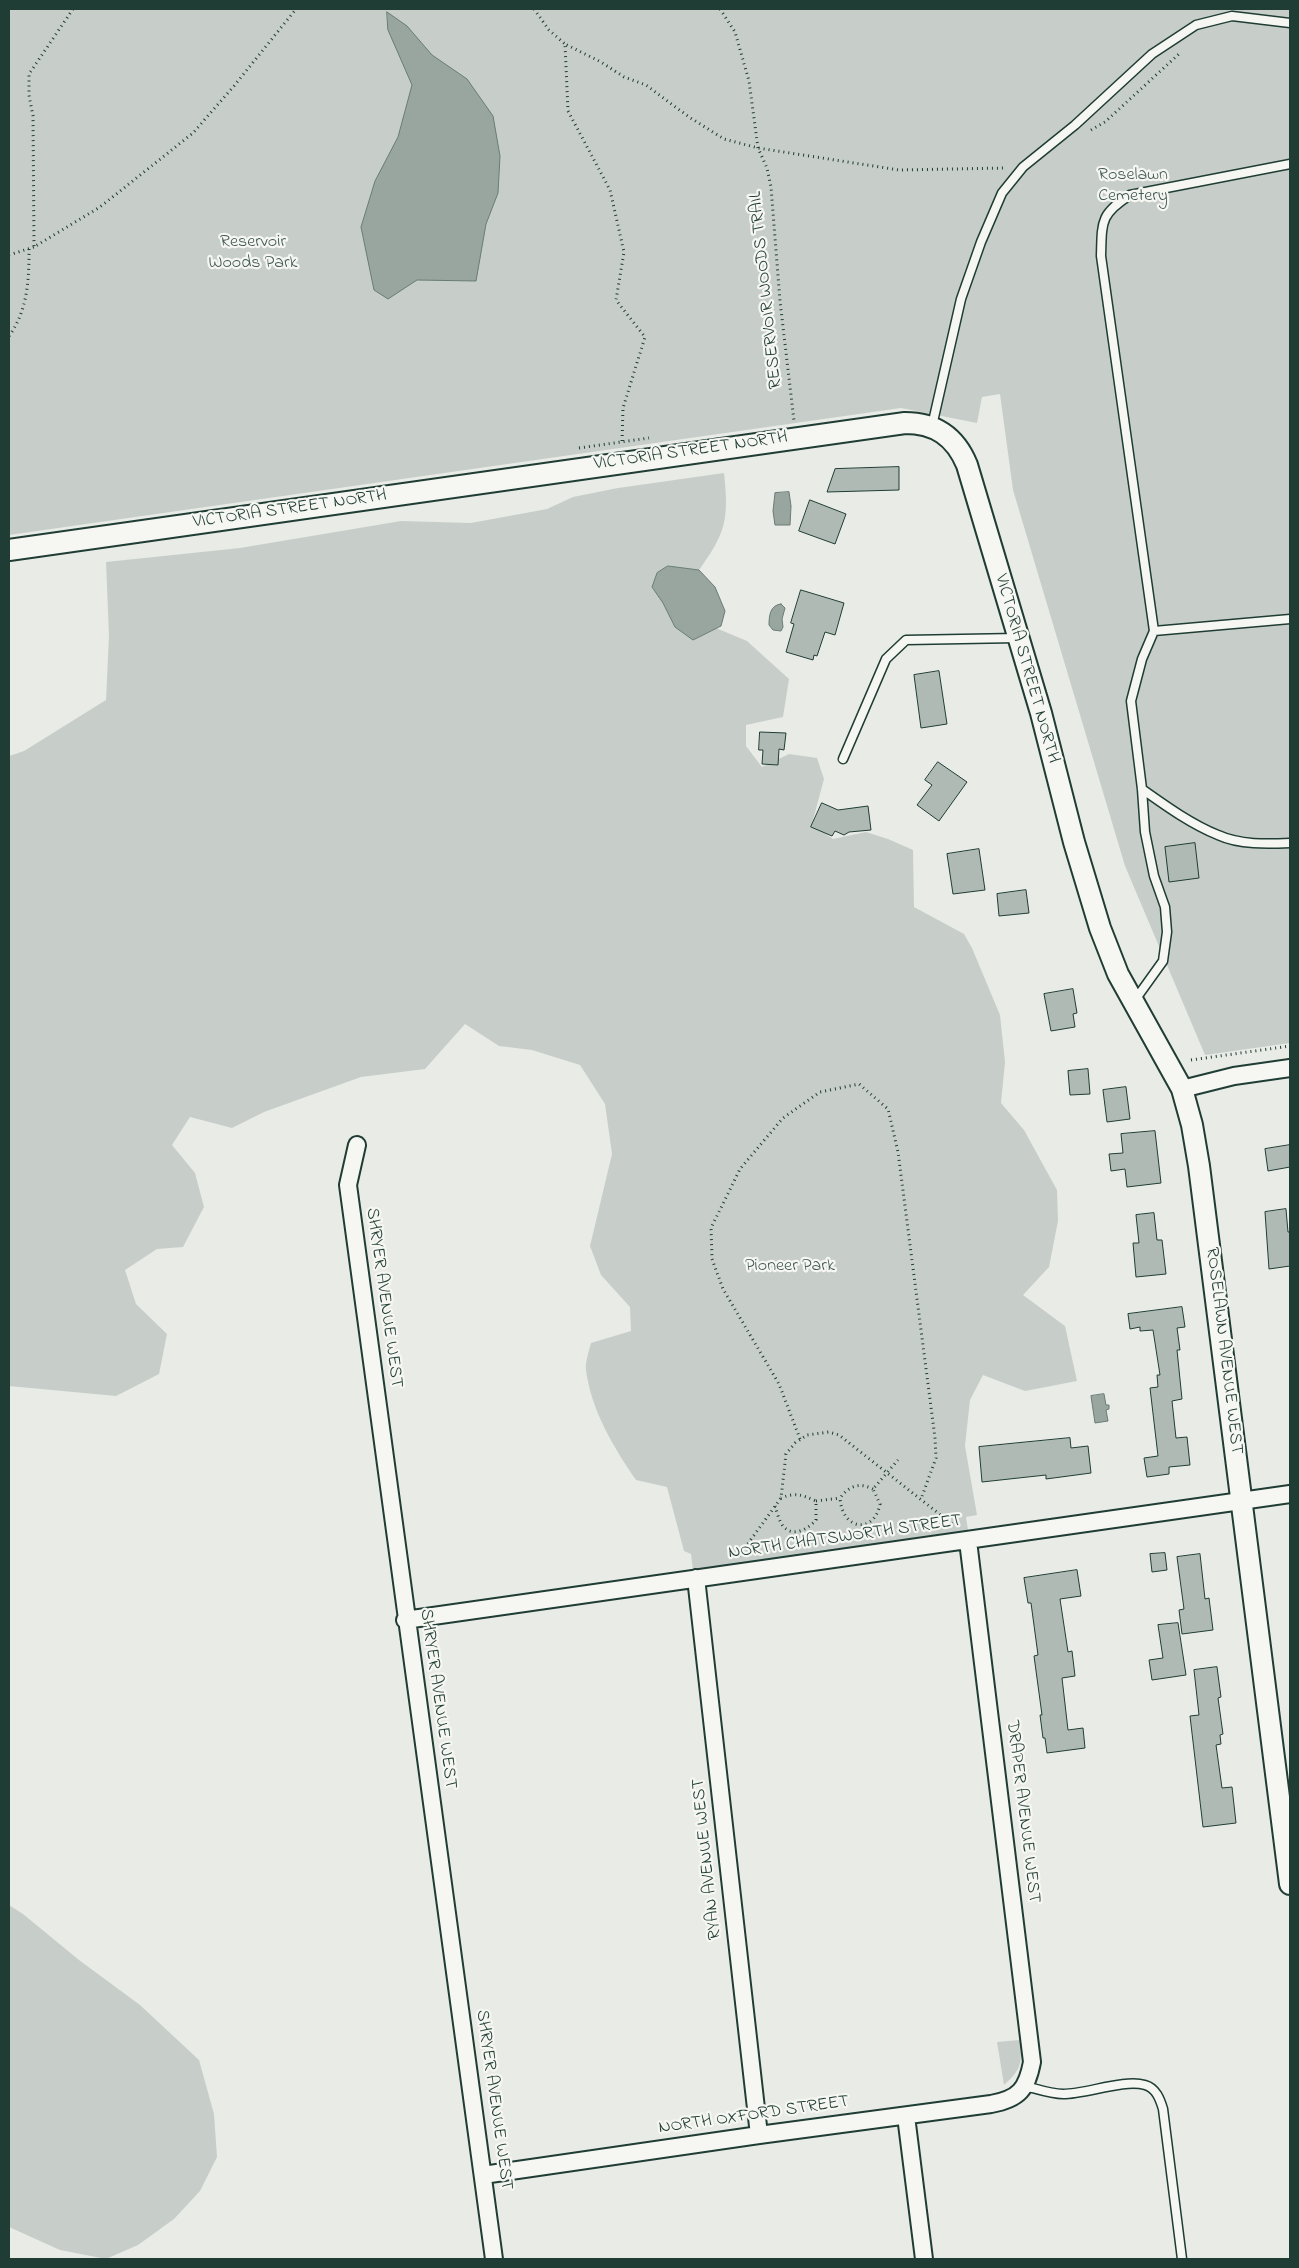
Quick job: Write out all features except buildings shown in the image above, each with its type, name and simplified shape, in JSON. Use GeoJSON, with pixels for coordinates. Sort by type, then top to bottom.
{"type":"FeatureCollection","features":[{"type":"Feature","properties":{"kind":"street","name":"VICTORIA STREET NORTH"},"geometry":{"type":"LineString","coordinates":[[9,550],[904,423],[932,426],[944,432],[962,452],[1041,713],[1074,842]]}},
{"type":"Feature","properties":{"kind":"street","name":"ROSELAWN AVENUE WEST"},"geometry":{"type":"LineString","coordinates":[[1074,842],[1100,928],[1118,974],[1182,1089],[1192,1124],[1200,1166],[1242,1502],[1283,1774],[1290,1884]]}},
{"type":"Feature","properties":{"kind":"street"},"geometry":{"type":"LineString","coordinates":[[1182,1089],[1234,1076],[1290,1068]]}},
{"type":"Feature","properties":{"kind":"street","name":"SHRYER AVENUE WEST"},"geometry":{"type":"LineString","coordinates":[[357,1145],[348,1185],[405,1620],[494,2259]]}},
{"type":"Feature","properties":{"kind":"street","name":"NORTH CHATSWORTH STREET"},"geometry":{"type":"LineString","coordinates":[[405,1620],[964,1542],[1290,1494]]}},
{"type":"Feature","properties":{"kind":"street","name":"DRAPER AVENUE WEST"},"geometry":{"type":"LineString","coordinates":[[964,1542],[1032,2062],[1025,2086]]}},
{"type":"Feature","properties":{"kind":"street","name":"RYAN AVENUE WEST"},"geometry":{"type":"LineString","coordinates":[[696,1578],[759,2135]]}},
{"type":"Feature","properties":{"kind":"street","name":"NORTH OXFORD STREET"},"geometry":{"type":"LineString","coordinates":[[483,2175],[1006,2102],[1019,2094],[1025,2086]]}},
{"type":"Feature","properties":{"kind":"street"},"geometry":{"type":"LineString","coordinates":[[906,2116],[924,2259]]}},
{"type":"Feature","properties":{"kind":"lane"},"geometry":{"type":"LineString","coordinates":[[932,426],[961,299],[981,242],[1002,193],[1023,167],[1075,125],[1152,54],[1196,25],[1232,16],[1290,23]]}},
{"type":"Feature","properties":{"kind":"lane"},"geometry":{"type":"LineString","coordinates":[[1134,1002],[1163,961],[1167,932],[1165,907],[1154,876],[1145,832],[1142,789],[1131,701],[1142,659],[1154,631],[1101,256],[1102,226],[1112,206],[1130,195],[1290,164]]}},
{"type":"Feature","properties":{"kind":"lane"},"geometry":{"type":"LineString","coordinates":[[1154,631],[1290,619]]}},
{"type":"Feature","properties":{"kind":"lane"},"geometry":{"type":"LineString","coordinates":[[843,759],[886,659],[906,640],[1019,638]]}},
{"type":"Feature","properties":{"kind":"lane"},"geometry":{"type":"LineString","coordinates":[[1142,789],[1178,814],[1219,836],[1257,844],[1290,844]]}},
{"type":"Feature","properties":{"kind":"lane"},"geometry":{"type":"LineString","coordinates":[[1025,2086],[1064,2094],[1133,2084],[1145,2085],[1154,2091],[1163,2109],[1182,2259]]}},
{"type":"Feature","properties":{"kind":"path"},"geometry":{"type":"LineString","coordinates":[[34,247],[33,116],[29,95],[30,74],[73,9]]}},
{"type":"Feature","properties":{"kind":"path"},"geometry":{"type":"LineString","coordinates":[[9,255],[34,247],[100,207],[194,132],[296,9]]}},
{"type":"Feature","properties":{"kind":"path"},"geometry":{"type":"LineString","coordinates":[[534,9],[549,30],[565,44],[601,62],[624,77],[646,84],[689,117],[724,139],[758,148],[899,170],[1023,167]]}},
{"type":"Feature","properties":{"kind":"path","name":"RESERVOIR WOODS TRAIL"},"geometry":{"type":"LineString","coordinates":[[720,9],[735,32],[749,81],[758,148],[767,168],[771,187],[780,301],[794,423],[803,422]]}},
{"type":"Feature","properties":{"kind":"path"},"geometry":{"type":"LineString","coordinates":[[565,44],[568,111],[610,190],[624,252],[616,300],[645,337],[623,408],[622,440]]}},
{"type":"Feature","properties":{"kind":"path"},"geometry":{"type":"LineString","coordinates":[[1088,131],[1105,122],[1181,52]]}},
{"type":"Feature","properties":{"kind":"path"},"geometry":{"type":"LineString","coordinates":[[9,336],[18,323],[27,293],[29,249]]}},
{"type":"Feature","properties":{"kind":"path"},"geometry":{"type":"LineString","coordinates":[[1190,1060],[1290,1046]]}},
{"type":"Feature","properties":{"kind":"path"},"geometry":{"type":"LineString","coordinates":[[800,1439],[779,1384],[723,1289],[712,1259],[711,1228],[740,1169],[783,1118],[820,1092],[859,1084],[888,1109],[898,1152],[935,1438],[936,1458],[922,1499]]}},
{"type":"Feature","properties":{"kind":"path"},"geometry":{"type":"LineString","coordinates":[[737,1573],[736,1561],[781,1498],[786,1454],[800,1439],[807,1435],[829,1432],[839,1435],[957,1528],[964,1542]]}},
{"type":"Feature","properties":{"kind":"path"},"geometry":{"type":"LineString","coordinates":[[873,1489],[898,1460]]}},
{"type":"Feature","properties":{"kind":"path"},"geometry":{"type":"LineString","coordinates":[[861,1485],[873,1489],[880,1504],[879,1511],[868,1523],[861,1525],[852,1523],[844,1517],[840,1498],[847,1488],[861,1485]]}},
{"type":"Feature","properties":{"kind":"path"},"geometry":{"type":"LineString","coordinates":[[781,1498],[797,1493],[816,1501],[840,1498]]}},
{"type":"Feature","properties":{"kind":"path"},"geometry":{"type":"LineString","coordinates":[[775,1506],[783,1526],[795,1532],[804,1530],[816,1520],[816,1501]]}},
{"type":"Feature","properties":{"kind":"green space","name":"Reservoir Woods Park"},"geometry":{"type":"Polygon","coordinates":[[[9,9],[1290,9],[1290,1043],[1205,1055],[1125,866],[1013,490],[1000,394],[982,397],[977,423],[901,408],[9,535],[9,9]]]}},
{"type":"Feature","properties":{"kind":"green space","name":"Pioneer Park"},"geometry":{"type":"Polygon","coordinates":[[[724,473],[726,502],[724,525],[715,546],[699,570],[668,566],[652,587],[663,603],[703,635],[716,628],[747,641],[789,679],[783,717],[746,725],[746,746],[762,767],[789,754],[817,758],[824,779],[812,824],[833,839],[866,832],[913,850],[914,907],[964,934],[972,948],[1000,1015],[1005,1062],[1001,1103],[1024,1130],[1057,1190],[1058,1221],[1049,1267],[1023,1295],[1065,1326],[1077,1381],[1025,1391],[983,1375],[970,1400],[965,1446],[977,1515],[966,1517],[968,1530],[693,1570],[691,1554],[684,1551],[667,1487],[636,1480],[598,1414],[589,1385],[586,1367],[591,1343],[631,1331],[630,1307],[601,1275],[590,1246],[612,1154],[605,1104],[580,1065],[532,1050],[499,1046],[465,1024],[425,1069],[361,1077],[264,1112],[232,1128],[190,1117],[172,1145],[195,1173],[204,1207],[183,1247],[157,1249],[125,1270],[136,1304],[167,1334],[159,1374],[116,1396],[9,1386],[9,756],[24,751],[106,700],[109,636],[106,562],[240,548],[401,521],[471,523],[547,509],[573,497],[618,488],[724,473]]]}},
{"type":"Feature","properties":{"kind":"green space"},"geometry":{"type":"Polygon","coordinates":[[[9,1905],[140,2005],[199,2060],[214,2114],[217,2157],[200,2191],[174,2219],[138,2245],[106,2259],[60,2250],[9,2227],[9,1905]]]}},
{"type":"Feature","properties":{"kind":"green space"},"geometry":{"type":"Polygon","coordinates":[[[1020,2040],[1020,2065],[1018,2070],[1004,2085],[997,2042],[1020,2040]]]}},
{"type":"Feature","properties":{"kind":"shaded area"},"geometry":{"type":"Polygon","coordinates":[[[387,12],[407,26],[432,55],[467,79],[493,116],[500,156],[498,193],[486,224],[476,281],[417,280],[388,299],[374,290],[361,227],[375,181],[398,137],[412,85],[388,30],[387,12]]]}},
{"type":"Feature","properties":{"kind":"shaded area"},"geometry":{"type":"Polygon","coordinates":[[[789,492],[791,506],[790,525],[775,525],[773,511],[775,493],[789,492]]]}},
{"type":"Feature","properties":{"kind":"shaded area"},"geometry":{"type":"Polygon","coordinates":[[[668,566],[699,570],[715,587],[725,611],[721,626],[693,640],[675,627],[663,603],[652,587],[657,573],[668,566]]]}},
{"type":"Feature","properties":{"kind":"shaded area"},"geometry":{"type":"Polygon","coordinates":[[[781,604],[785,608],[782,619],[783,627],[781,631],[773,630],[769,625],[770,615],[774,606],[781,604]]]}},
{"type":"Feature","properties":{"kind":"shaded area"},"geometry":{"type":"Polygon","coordinates":[[[1104,1394],[1106,1405],[1109,1405],[1109,1409],[1106,1410],[1108,1421],[1095,1423],[1091,1396],[1104,1394]]]}},
{"type":"Feature","properties":{"kind":"park label","name":"Roselawn Cemetery"},"geometry":{"type":"Point","coordinates":[1133,186]}}]}
